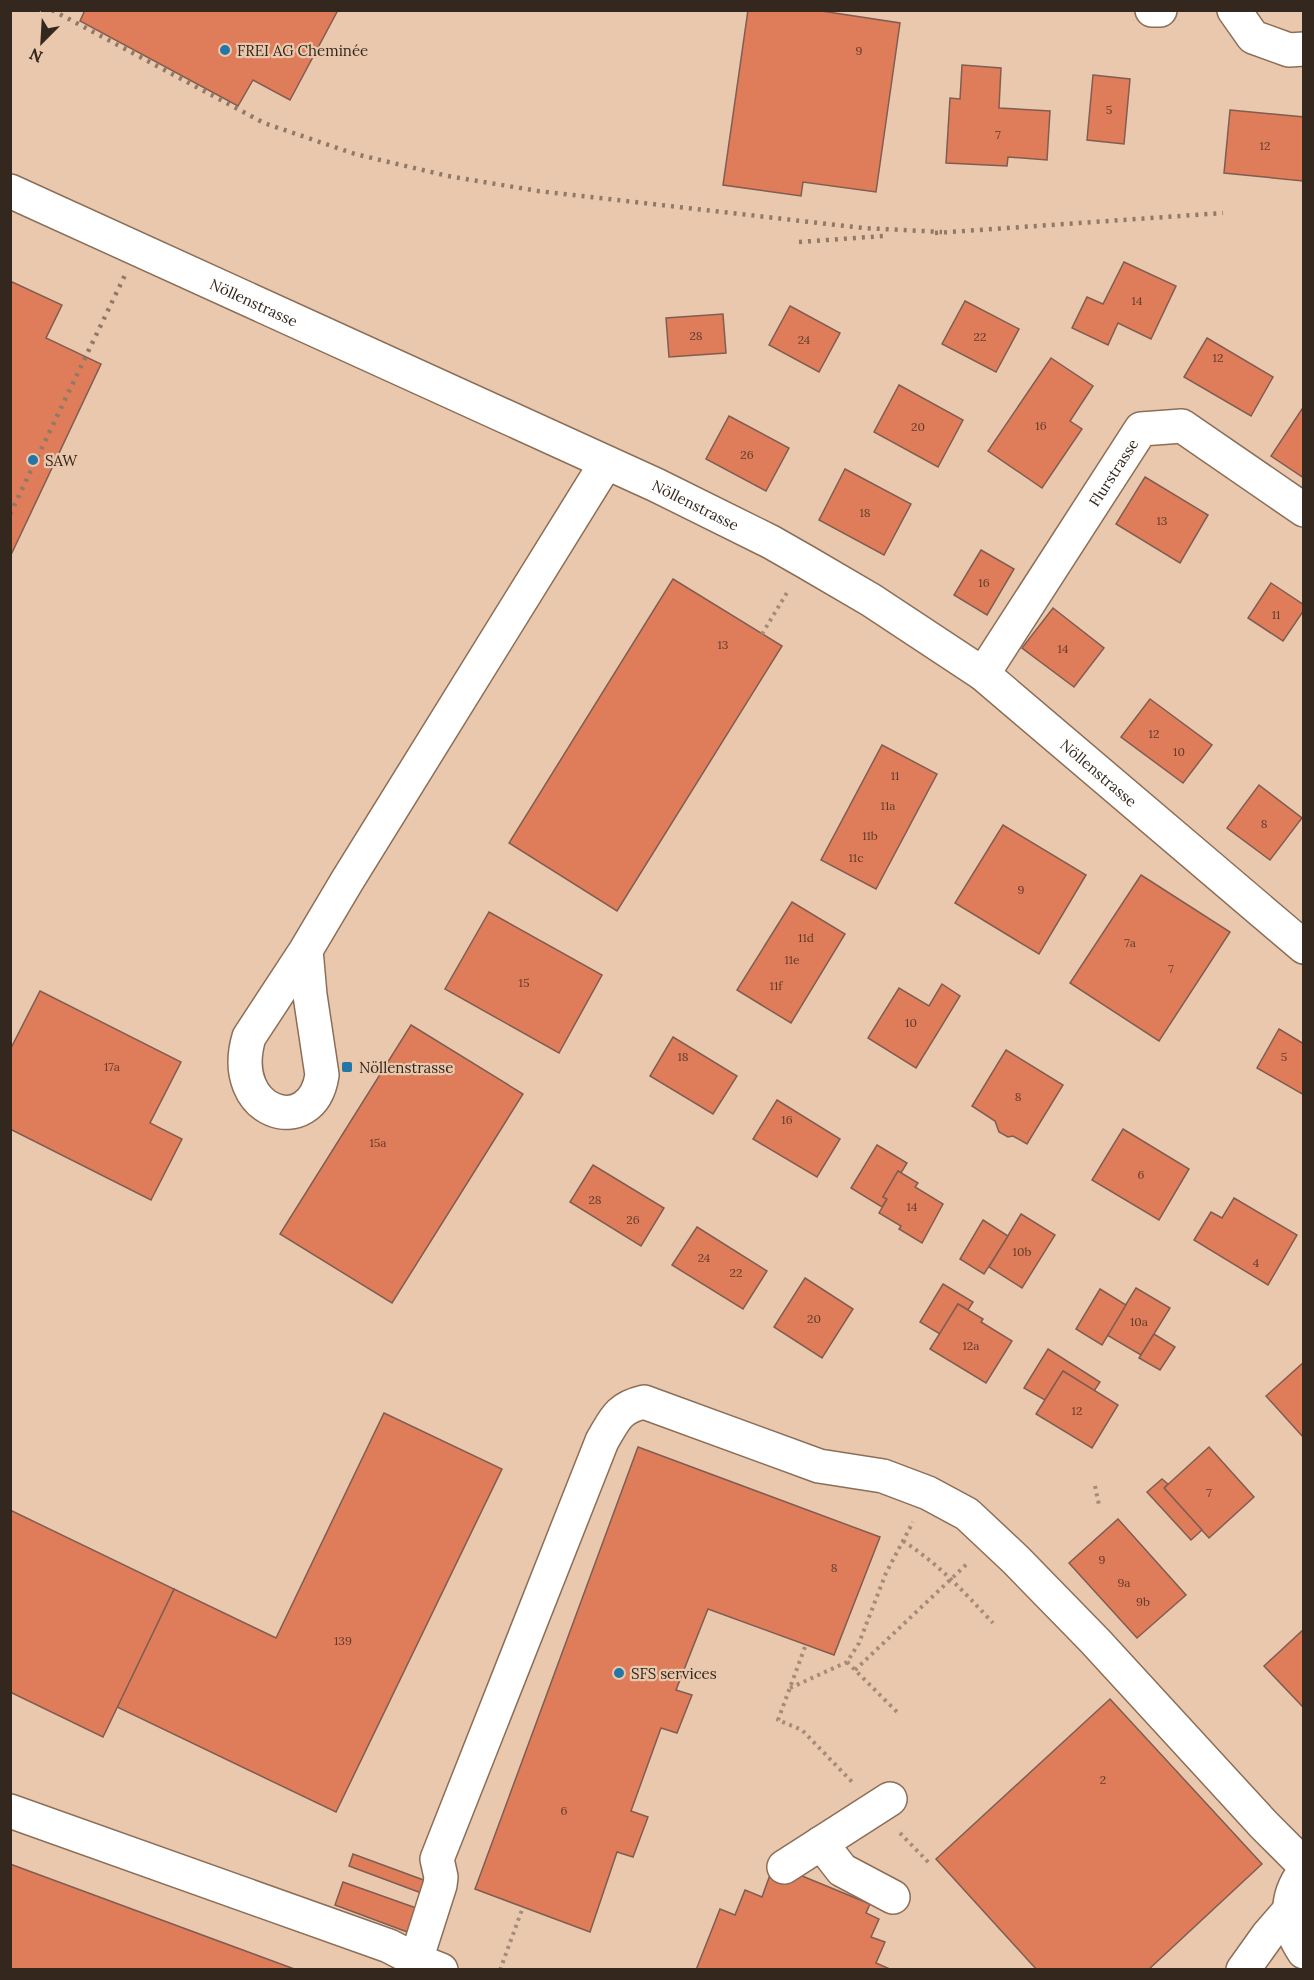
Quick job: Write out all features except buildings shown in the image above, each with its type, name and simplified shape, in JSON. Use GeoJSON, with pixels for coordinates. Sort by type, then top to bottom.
{"type":"FeatureCollection","features":[{"type":"Feature","properties":{"kind":"street"},"geometry":{"type":"LineString","coordinates":[[1152,10],[1160,10]]}},
{"type":"Feature","properties":{"kind":"street"},"geometry":{"type":"LineString","coordinates":[[1234,10],[1253,37],[1289,50],[1304,50]]}},
{"type":"Feature","properties":{"kind":"street","name":"Nöllenstrasse"},"geometry":{"type":"LineString","coordinates":[[10,191],[656,484],[780,547],[871,600],[983,674],[1304,946]]}},
{"type":"Feature","properties":{"kind":"street","name":"Flurstrasse"},"geometry":{"type":"LineString","coordinates":[[983,674],[1141,429],[1182,426],[1304,510]]}},
{"type":"Feature","properties":{"kind":"street"},"geometry":{"type":"LineString","coordinates":[[306,950],[346,881],[606,463]]}},
{"type":"Feature","properties":{"kind":"street"},"geometry":{"type":"LineString","coordinates":[[10,1811],[389,1946],[428,1965],[441,1877],[436,1859],[602,1441],[616,1418],[629,1406],[644,1402],[819,1466],[883,1476],[928,1493],[967,1514],[993,1539],[1030,1588],[1304,1865]]}},
{"type":"Feature","properties":{"kind":"street"},"geometry":{"type":"LineString","coordinates":[[784,1867],[883,1804]]}},
{"type":"Feature","properties":{"kind":"street"},"geometry":{"type":"LineString","coordinates":[[821,1843],[842,1870],[893,1897]]}},
{"type":"Feature","properties":{"kind":"street"},"geometry":{"type":"LineString","coordinates":[[1304,1872],[1290,1896],[1288,1912],[1295,1940],[1304,1952]]}},
{"type":"Feature","properties":{"kind":"street"},"geometry":{"type":"LineString","coordinates":[[1243,1970],[1288,1912]]}},
{"type":"Feature","properties":{"kind":"street"},"geometry":{"type":"LineString","coordinates":[[1289,1970],[1304,1965]]}},
{"type":"Feature","properties":{"kind":"path"},"geometry":{"type":"LineString","coordinates":[[762,634],[791,587]]}},
{"type":"Feature","properties":{"kind":"path"},"geometry":{"type":"LineString","coordinates":[[1095,1486],[1099,1505]]}},
{"type":"Feature","properties":{"kind":"path"},"geometry":{"type":"LineString","coordinates":[[790,1688],[847,1662],[859,1643],[886,1573],[928,1493]]}},
{"type":"Feature","properties":{"kind":"path"},"geometry":{"type":"LineString","coordinates":[[855,1670],[993,1539]]}},
{"type":"Feature","properties":{"kind":"path"},"geometry":{"type":"LineString","coordinates":[[903,1541],[952,1578],[993,1623]]}},
{"type":"Feature","properties":{"kind":"path"},"geometry":{"type":"LineString","coordinates":[[805,1647],[778,1720],[802,1730],[883,1804],[928,1863]]}},
{"type":"Feature","properties":{"kind":"path"},"geometry":{"type":"LineString","coordinates":[[847,1662],[897,1712]]}},
{"type":"Feature","properties":{"kind":"path"},"geometry":{"type":"LineString","coordinates":[[500,1970],[523,1907]]}},
{"type":"Feature","properties":{"kind":"railway"},"geometry":{"type":"LineString","coordinates":[[52,10],[264,123],[355,154],[448,176],[538,191],[863,228],[942,232]]}},
{"type":"Feature","properties":{"kind":"railway"},"geometry":{"type":"LineString","coordinates":[[935,233],[1223,213]]}},
{"type":"Feature","properties":{"kind":"railway"},"geometry":{"type":"LineString","coordinates":[[799,242],[884,236]]}},
{"type":"Feature","properties":{"kind":"railway"},"geometry":{"type":"LineString","coordinates":[[10,514],[125,275]]}},
{"type":"Feature","properties":{"kind":"place","name":"FREI AG Cheminée"},"geometry":{"type":"Point","coordinates":[225,50]}},
{"type":"Feature","properties":{"kind":"place","name":"SAW"},"geometry":{"type":"Point","coordinates":[33,460]}},
{"type":"Feature","properties":{"kind":"place","name":"Nöllenstrasse"},"geometry":{"type":"Point","coordinates":[347,1067]}},
{"type":"Feature","properties":{"kind":"place","name":"SFS services"},"geometry":{"type":"Point","coordinates":[619,1673]}}]}
